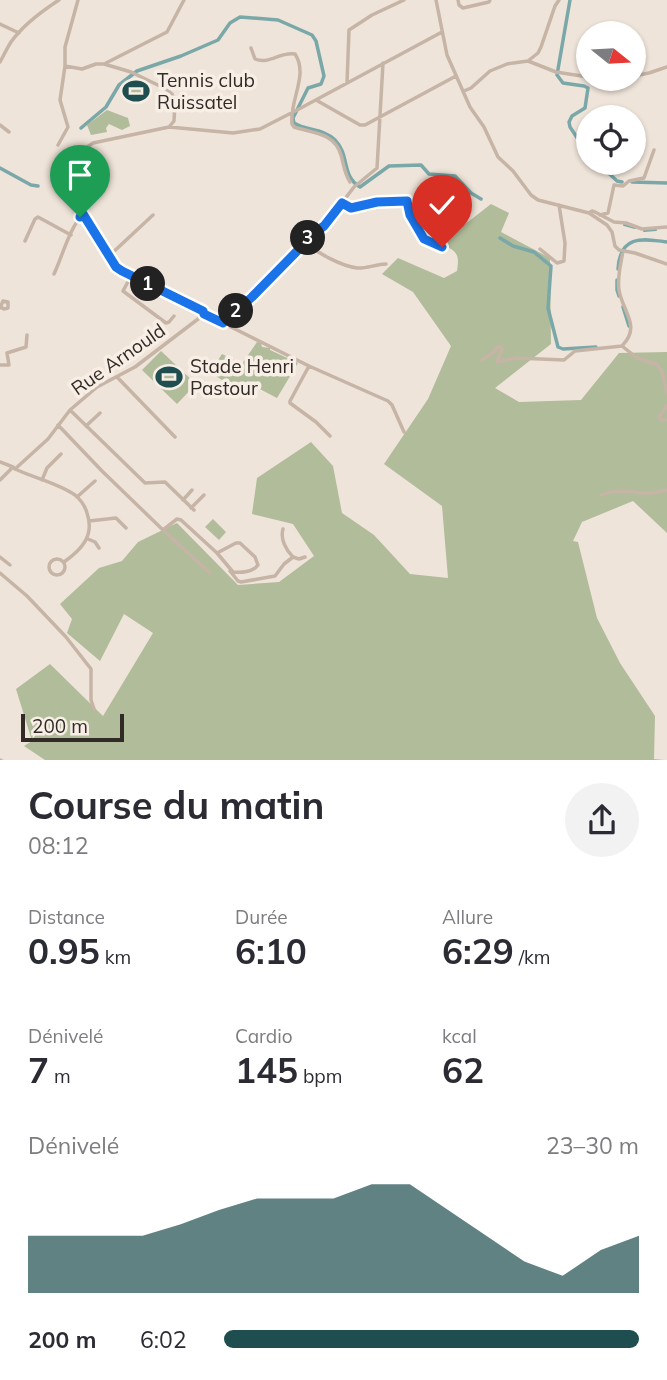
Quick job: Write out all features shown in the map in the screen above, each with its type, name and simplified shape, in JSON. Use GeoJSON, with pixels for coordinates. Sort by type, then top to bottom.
{"type":"FeatureCollection","features":[{"type":"Feature","properties":{"kind":"street"},"geometry":{"type":"LineString","coordinates":[[0,62],[19,33],[59,0]]}},
{"type":"Feature","properties":{"kind":"street"},"geometry":{"type":"LineString","coordinates":[[58,145],[68,127],[60,100],[65,47],[78,0]]}},
{"type":"Feature","properties":{"kind":"street"},"geometry":{"type":"LineString","coordinates":[[104,64],[167,32],[184,0]]}},
{"type":"Feature","properties":{"kind":"street"},"geometry":{"type":"LineString","coordinates":[[346,83],[349,30],[372,15],[404,0]]}},
{"type":"Feature","properties":{"kind":"street"},"geometry":{"type":"LineString","coordinates":[[436,0],[447,55],[470,107],[484,127],[498,156],[541,202],[589,213],[607,225],[612,232],[615,246],[622,251],[667,264]]}},
{"type":"Feature","properties":{"kind":"street"},"geometry":{"type":"LineString","coordinates":[[458,0],[463,8],[490,0]]}},
{"type":"Feature","properties":{"kind":"street"},"geometry":{"type":"LineString","coordinates":[[464,91],[490,71],[508,64],[528,61],[538,53],[559,0]]}},
{"type":"Feature","properties":{"kind":"street"},"geometry":{"type":"LineString","coordinates":[[0,24],[19,33]]}},
{"type":"Feature","properties":{"kind":"street"},"geometry":{"type":"LineString","coordinates":[[404,432],[388,401],[200,313],[116,267],[83,214],[63,194],[79,156],[93,143],[169,127],[233,133],[260,129],[442,32]]}},
{"type":"Feature","properties":{"kind":"street"},"geometry":{"type":"LineString","coordinates":[[251,48],[256,59],[260,61],[282,54],[295,54],[300,75],[291,121],[294,127],[325,135],[335,143],[350,182]]}},
{"type":"Feature","properties":{"kind":"street"},"geometry":{"type":"LineString","coordinates":[[528,61],[558,73],[576,75]]}},
{"type":"Feature","properties":{"kind":"street"},"geometry":{"type":"LineString","coordinates":[[223,323],[252,297],[309,237],[324,226],[355,185],[377,168],[383,63]]}},
{"type":"Feature","properties":{"kind":"street"},"geometry":{"type":"LineString","coordinates":[[65,66],[82,69],[104,64],[131,72],[166,89],[176,103],[176,116],[169,127]]}},
{"type":"Feature","properties":{"kind":"street"},"geometry":{"type":"LineString","coordinates":[[646,74],[667,67]]}},
{"type":"Feature","properties":{"kind":"street"},"geometry":{"type":"LineString","coordinates":[[316,100],[360,125],[365,125],[457,76]]}},
{"type":"Feature","properties":{"kind":"street"},"geometry":{"type":"LineString","coordinates":[[0,125],[9,132]]}},
{"type":"Feature","properties":{"kind":"street"},"geometry":{"type":"LineString","coordinates":[[600,215],[609,211],[614,185],[623,186],[644,178],[654,150]]}},
{"type":"Feature","properties":{"kind":"street"},"geometry":{"type":"LineString","coordinates":[[342,203],[351,208],[416,198],[449,199]]}},
{"type":"Feature","properties":{"kind":"street"},"geometry":{"type":"LineString","coordinates":[[407,201],[410,215],[424,239],[442,247]]}},
{"type":"Feature","properties":{"kind":"street"},"geometry":{"type":"LineString","coordinates":[[540,249],[557,263],[564,261],[565,243],[559,205]]}},
{"type":"Feature","properties":{"kind":"street"},"geometry":{"type":"LineString","coordinates":[[589,213],[592,211],[614,222],[642,229],[667,227]]}},
{"type":"Feature","properties":{"kind":"street"},"geometry":{"type":"LineString","coordinates":[[54,274],[77,220],[83,214]]}},
{"type":"Feature","properties":{"kind":"street"},"geometry":{"type":"LineString","coordinates":[[109,256],[153,215]]}},
{"type":"Feature","properties":{"kind":"street"},"geometry":{"type":"LineString","coordinates":[[25,241],[38,217],[71,235]]}},
{"type":"Feature","properties":{"kind":"street"},"geometry":{"type":"LineString","coordinates":[[306,242],[310,247],[339,262],[360,268],[386,264]]}},
{"type":"Feature","properties":{"kind":"street"},"geometry":{"type":"LineString","coordinates":[[622,251],[619,289],[631,326],[631,334],[622,346]]}},
{"type":"Feature","properties":{"kind":"street"},"geometry":{"type":"LineString","coordinates":[[131,276],[123,291],[166,323],[174,316]]}},
{"type":"Feature","properties":{"kind":"street","name":"Rue Arnould"},"geometry":{"type":"LineString","coordinates":[[0,480],[47,439],[70,410],[97,387],[135,367],[196,320],[200,313]]}},
{"type":"Feature","properties":{"kind":"street"},"geometry":{"type":"LineString","coordinates":[[0,365],[9,365],[7,353],[26,347],[27,335]]}},
{"type":"Feature","properties":{"kind":"street"},"geometry":{"type":"LineString","coordinates":[[482,360],[493,353],[497,346],[502,349],[497,362],[517,358],[564,359],[575,351],[622,346],[637,358],[656,364],[662,371],[667,393]]}},
{"type":"Feature","properties":{"kind":"street"},"geometry":{"type":"LineString","coordinates":[[309,366],[290,403],[330,436]]}},
{"type":"Feature","properties":{"kind":"street"},"geometry":{"type":"LineString","coordinates":[[117,377],[176,437]]}},
{"type":"Feature","properties":{"kind":"street"},"geometry":{"type":"LineString","coordinates":[[667,405],[659,417],[661,420],[667,420]]}},
{"type":"Feature","properties":{"kind":"street"},"geometry":{"type":"LineString","coordinates":[[70,410],[145,483],[165,482],[192,509],[204,495]]}},
{"type":"Feature","properties":{"kind":"street"},"geometry":{"type":"LineString","coordinates":[[86,426],[100,413]]}},
{"type":"Feature","properties":{"kind":"street"},"geometry":{"type":"LineString","coordinates":[[58,425],[102,471],[210,573]]}},
{"type":"Feature","properties":{"kind":"street"},"geometry":{"type":"LineString","coordinates":[[42,480],[47,468],[61,454]]}},
{"type":"Feature","properties":{"kind":"street"},"geometry":{"type":"LineString","coordinates":[[0,462],[78,497],[85,506],[90,527],[88,539],[64,562]]}},
{"type":"Feature","properties":{"kind":"street"},"geometry":{"type":"LineString","coordinates":[[78,497],[94,481]]}},
{"type":"Feature","properties":{"kind":"street"},"geometry":{"type":"LineString","coordinates":[[183,500],[192,490]]}},
{"type":"Feature","properties":{"kind":"street"},"geometry":{"type":"LineString","coordinates":[[601,495],[667,490]]}},
{"type":"Feature","properties":{"kind":"street"},"geometry":{"type":"LineString","coordinates":[[89,522],[116,518],[126,528]]}},
{"type":"Feature","properties":{"kind":"street"},"geometry":{"type":"LineString","coordinates":[[163,530],[179,519],[217,554],[241,582],[272,577],[293,557]]}},
{"type":"Feature","properties":{"kind":"street"},"geometry":{"type":"LineString","coordinates":[[283,529],[285,547],[293,557],[305,557]]}},
{"type":"Feature","properties":{"kind":"street"},"geometry":{"type":"LineString","coordinates":[[88,539],[95,542],[99,548]]}},
{"type":"Feature","properties":{"kind":"street"},"geometry":{"type":"LineString","coordinates":[[217,554],[240,543],[256,557],[258,565],[254,570],[236,573],[229,569]]}},
{"type":"Feature","properties":{"kind":"street"},"geometry":{"type":"LineString","coordinates":[[0,557],[10,565]]}},
{"type":"Feature","properties":{"kind":"street"},"geometry":{"type":"LineString","coordinates":[[56,559],[64,562],[65,570],[61,574],[55,575],[51,572],[51,562],[56,559]]}},
{"type":"Feature","properties":{"kind":"street"},"geometry":{"type":"LineString","coordinates":[[0,573],[27,596],[91,669],[91,701],[94,709]]}},
{"type":"Feature","properties":{"kind":"green space","name":"Tennis club Ruissatel"},"geometry":{"type":"Polygon","coordinates":[[[133,79],[150,87],[139,104],[122,95],[133,79]]]}},
{"type":"Feature","properties":{"kind":"green space"},"geometry":{"type":"Polygon","coordinates":[[[107,110],[128,118],[130,126],[122,130],[109,124],[107,132],[91,135],[87,125],[107,110]]]}},
{"type":"Feature","properties":{"kind":"green space"},"geometry":{"type":"Polygon","coordinates":[[[491,204],[509,213],[501,232],[550,258],[551,344],[495,388],[519,402],[581,400],[619,353],[667,352],[667,533],[633,501],[582,522],[573,541],[578,542],[597,618],[620,663],[655,716],[654,759],[664,760],[45,760],[24,746],[32,741],[16,689],[50,664],[103,716],[153,633],[124,614],[100,661],[67,633],[72,619],[60,604],[99,568],[122,561],[138,542],[177,523],[238,585],[279,582],[314,556],[293,524],[252,514],[257,478],[311,442],[333,466],[342,513],[374,535],[410,574],[448,578],[442,506],[384,464],[428,399],[451,346],[413,292],[382,274],[398,258],[444,278],[457,271],[456,253],[441,243],[491,204]]]}},
{"type":"Feature","properties":{"kind":"green space"},"geometry":{"type":"Polygon","coordinates":[[[257,342],[261,343],[262,347],[270,348],[298,363],[277,398],[248,383],[241,393],[210,372],[222,354],[242,364],[257,342]]]}},
{"type":"Feature","properties":{"kind":"green space","name":"Stade Henri Pastour"},"geometry":{"type":"Polygon","coordinates":[[[161,351],[196,384],[177,404],[142,370],[161,351]]]}},
{"type":"Feature","properties":{"kind":"green space"},"geometry":{"type":"Polygon","coordinates":[[[213,519],[226,532],[219,540],[205,527],[213,519]]]}},
{"type":"Feature","properties":{"kind":"waterway"},"geometry":{"type":"LineString","coordinates":[[570,0],[557,75],[563,83],[588,88],[585,105]]}},
{"type":"Feature","properties":{"kind":"waterway"},"geometry":{"type":"LineString","coordinates":[[81,128],[106,107],[119,85],[137,71],[218,40],[230,23],[240,17],[278,20],[312,35],[316,41],[324,76],[321,84],[308,88],[293,118],[294,123],[325,133],[335,140],[343,152],[354,182],[360,187],[389,166],[421,165],[429,174],[455,176],[471,193],[481,199]]}},
{"type":"Feature","properties":{"kind":"waterway"},"geometry":{"type":"LineString","coordinates":[[576,114],[569,122],[576,136]]}},
{"type":"Feature","properties":{"kind":"waterway"},"geometry":{"type":"LineString","coordinates":[[0,168],[38,186]]}},
{"type":"Feature","properties":{"kind":"waterway"},"geometry":{"type":"LineString","coordinates":[[611,175],[622,182]]}},
{"type":"Feature","properties":{"kind":"waterway"},"geometry":{"type":"LineString","coordinates":[[632,182],[667,183]]}},
{"type":"Feature","properties":{"kind":"waterway"},"geometry":{"type":"LineString","coordinates":[[624,225],[635,228]]}},
{"type":"Feature","properties":{"kind":"waterway"},"geometry":{"type":"LineString","coordinates":[[644,231],[656,230]]}},
{"type":"Feature","properties":{"kind":"waterway"},"geometry":{"type":"LineString","coordinates":[[500,238],[513,246],[534,252],[551,266],[548,308],[558,347],[596,347]]}},
{"type":"Feature","properties":{"kind":"waterway"},"geometry":{"type":"LineString","coordinates":[[618,269],[627,245],[640,240],[667,242]]}},
{"type":"Feature","properties":{"kind":"waterway"},"geometry":{"type":"LineString","coordinates":[[617,280],[619,296]]}},
{"type":"Feature","properties":{"kind":"waterway"},"geometry":{"type":"LineString","coordinates":[[623,307],[629,326]]}},
{"type":"Feature","properties":{"kind":"place","name":"Tennis club Ruissatel"},"geometry":{"type":"Point","coordinates":[136,91]}},
{"type":"Feature","properties":{"kind":"place","name":"Stade Henri Pastour"},"geometry":{"type":"Point","coordinates":[169,377]}},
{"type":"Feature","properties":{"kind":"route"},"geometry":{"type":"LineString","coordinates":[[80,217],[83,214],[116,267],[223,323],[252,297],[309,237],[324,226],[342,203],[351,208],[377,202],[407,201],[407,209],[424,239],[442,247]]}}]}
